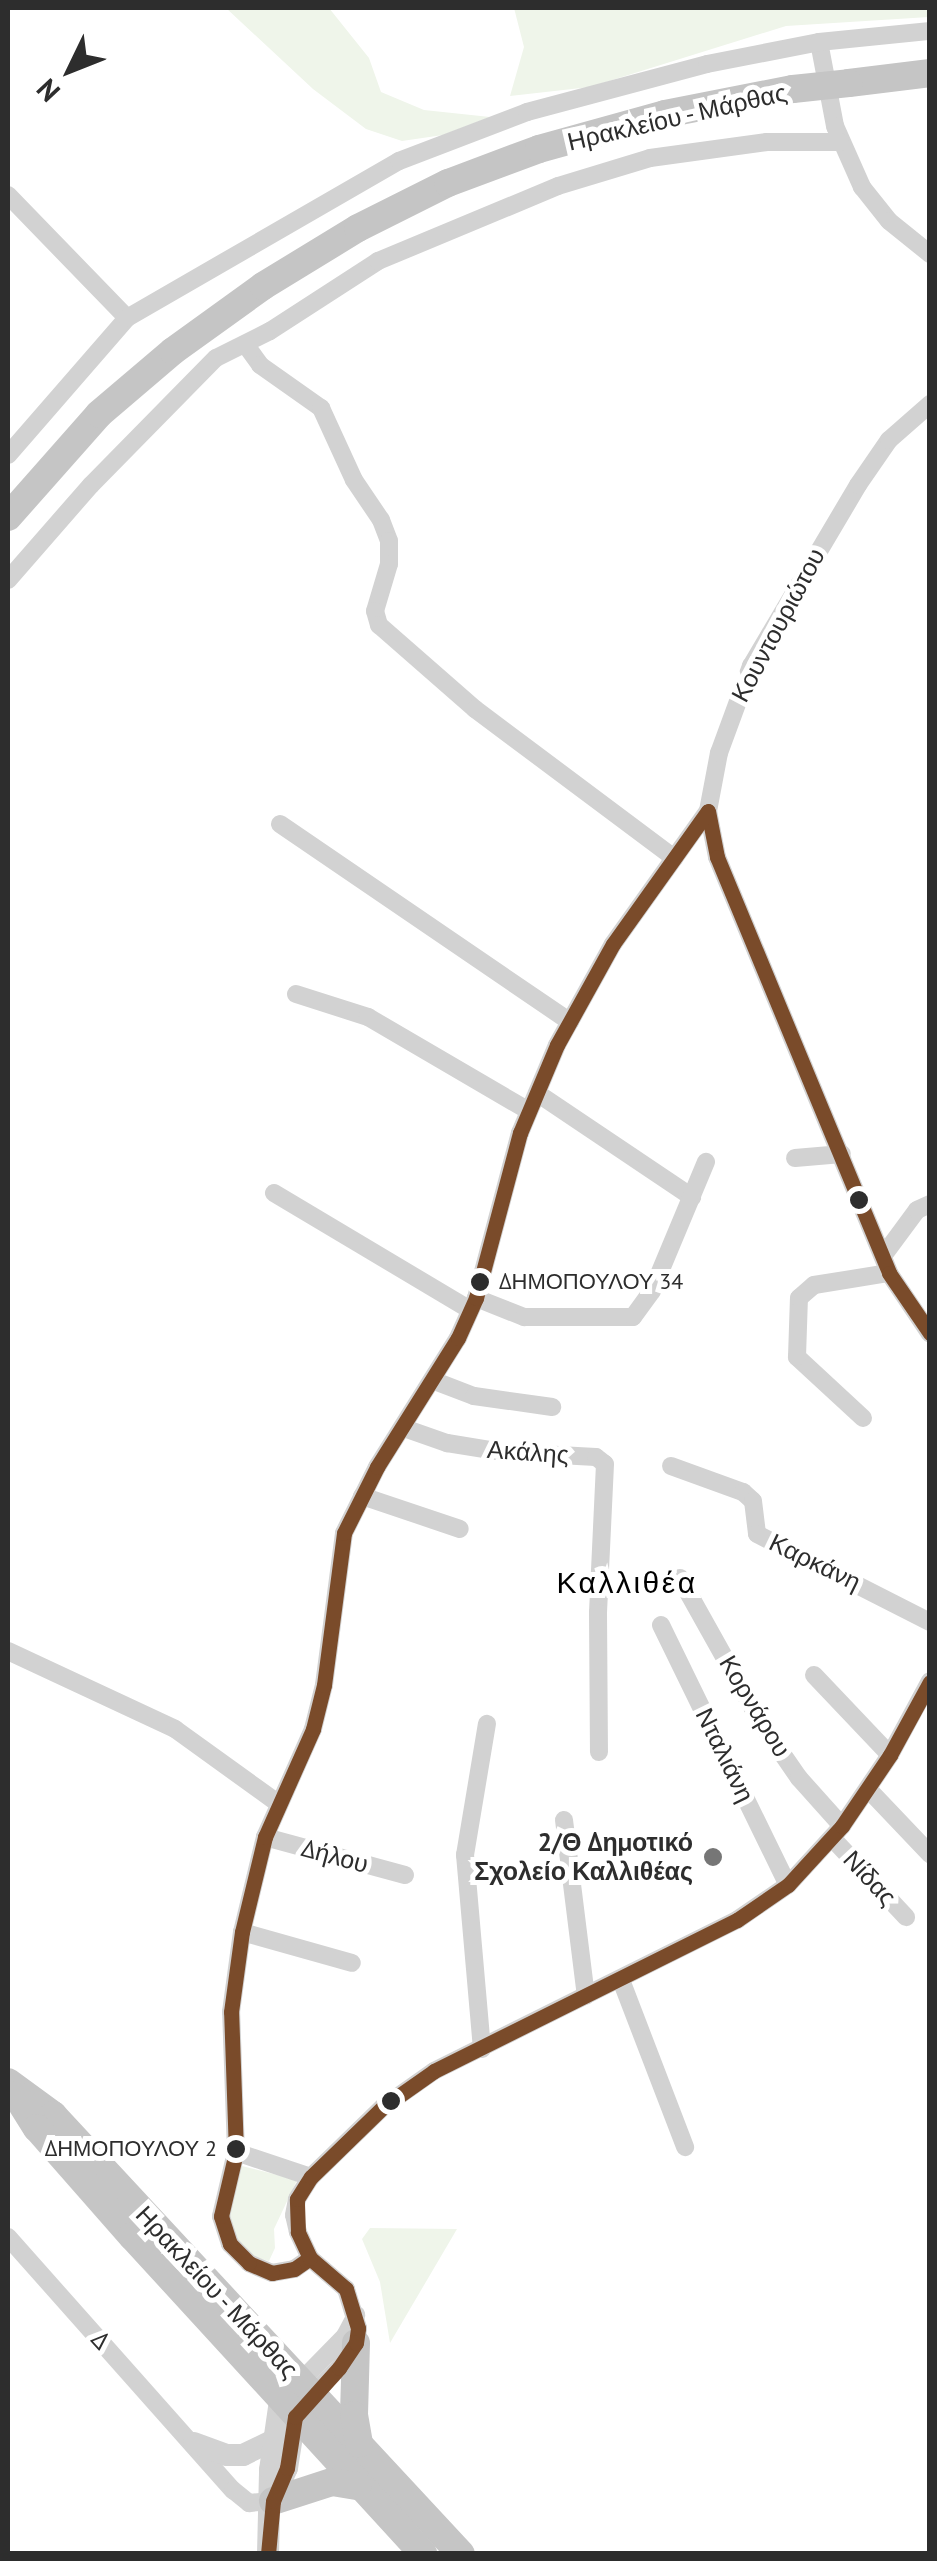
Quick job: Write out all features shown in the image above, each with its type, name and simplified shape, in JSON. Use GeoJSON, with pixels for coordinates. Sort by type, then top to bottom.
{"type":"FeatureCollection","features":[{"type":"Feature","properties":{"kind":"main road","name":"Ηρακλείου - Μάρθας"},"geometry":{"type":"LineString","coordinates":[[8,517],[99,414],[173,350],[263,286],[358,228],[448,183],[539,149],[665,114],[794,89],[930,73]]}},
{"type":"Feature","properties":{"kind":"main road","name":"Ηρακλείου - Μάρθας"},"geometry":{"type":"LineString","coordinates":[[8,2081],[53,2115],[297,2399],[358,2486],[423,2554]]}},
{"type":"Feature","properties":{"kind":"main road"},"geometry":{"type":"LineString","coordinates":[[356,2343],[354,2414],[359,2444]]}},
{"type":"Feature","properties":{"kind":"main road","name":"Ηρακλείου - Μάρθας"},"geometry":{"type":"LineString","coordinates":[[297,2399],[359,2444],[461,2554]]}},
{"type":"Feature","properties":{"kind":"main road"},"geometry":{"type":"LineString","coordinates":[[273,2500],[332,2482],[358,2486]]}},
{"type":"Feature","properties":{"kind":"street"},"geometry":{"type":"LineString","coordinates":[[8,455],[127,318],[346,188],[449,141],[527,112],[707,64],[819,42],[930,31]]}},
{"type":"Feature","properties":{"kind":"street"},"geometry":{"type":"LineString","coordinates":[[819,42],[840,142],[862,186],[889,221],[930,254]]}},
{"type":"Feature","properties":{"kind":"street"},"geometry":{"type":"LineString","coordinates":[[8,580],[216,358],[245,344],[378,260],[558,186],[650,158],[767,142],[840,142]]}},
{"type":"Feature","properties":{"kind":"street"},"geometry":{"type":"LineString","coordinates":[[8,195],[127,318]]}},
{"type":"Feature","properties":{"kind":"street"},"geometry":{"type":"LineString","coordinates":[[245,344],[260,365],[321,408],[354,480],[381,520],[389,541],[389,564],[375,611],[380,625],[474,710],[674,858]]}},
{"type":"Feature","properties":{"kind":"street","name":"Κουντουριώτου"},"geometry":{"type":"LineString","coordinates":[[310,2258],[294,2269],[272,2273],[249,2263],[230,2244],[221,2216],[236,2152],[231,2012],[242,1932],[265,1837],[312,1729],[324,1685],[344,1533],[473,1304],[510,1167],[536,1092],[570,1022],[613,944],[708,811],[735,701],[784,605],[889,440],[930,404]]}},
{"type":"Feature","properties":{"kind":"street"},"geometry":{"type":"LineString","coordinates":[[708,811],[717,856],[886,1265],[930,1334]]}},
{"type":"Feature","properties":{"kind":"street"},"geometry":{"type":"LineString","coordinates":[[280,824],[570,1022]]}},
{"type":"Feature","properties":{"kind":"street"},"geometry":{"type":"LineString","coordinates":[[296,994],[368,1017],[529,1112]]}},
{"type":"Feature","properties":{"kind":"street"},"geometry":{"type":"LineString","coordinates":[[536,1092],[692,1196]]}},
{"type":"Feature","properties":{"kind":"street"},"geometry":{"type":"LineString","coordinates":[[796,1158],[842,1154]]}},
{"type":"Feature","properties":{"kind":"street"},"geometry":{"type":"LineString","coordinates":[[274,1193],[473,1304],[524,1317],[632,1318],[652,1292],[706,1162]]}},
{"type":"Feature","properties":{"kind":"street"},"geometry":{"type":"LineString","coordinates":[[863,1418],[797,1357],[799,1298],[814,1285],[886,1265],[917,1210],[930,1204]]}},
{"type":"Feature","properties":{"kind":"street"},"geometry":{"type":"LineString","coordinates":[[432,1380],[474,1396],[552,1407]]}},
{"type":"Feature","properties":{"kind":"street","name":"Ακάλης"},"geometry":{"type":"LineString","coordinates":[[404,1428],[447,1444],[503,1452],[596,1457],[606,1464],[598,1613],[598,1752]]}},
{"type":"Feature","properties":{"kind":"street","name":"Καρκάνη"},"geometry":{"type":"LineString","coordinates":[[671,1466],[743,1492],[755,1506],[757,1534],[930,1622]]}},
{"type":"Feature","properties":{"kind":"street"},"geometry":{"type":"LineString","coordinates":[[362,1496],[460,1529]]}},
{"type":"Feature","properties":{"kind":"street","name":"Κορνάρου"},"geometry":{"type":"LineString","coordinates":[[680,1578],[761,1723],[838,1832]]}},
{"type":"Feature","properties":{"kind":"street","name":"Νταλιάνη"},"geometry":{"type":"LineString","coordinates":[[661,1625],[788,1884]]}},
{"type":"Feature","properties":{"kind":"street"},"geometry":{"type":"LineString","coordinates":[[8,1651],[175,1729],[279,1804]]}},
{"type":"Feature","properties":{"kind":"street"},"geometry":{"type":"LineString","coordinates":[[814,1674],[890,1755]]}},
{"type":"Feature","properties":{"kind":"street"},"geometry":{"type":"LineString","coordinates":[[273,2500],[287,2468],[297,2399],[356,2343],[356,2314],[346,2289],[310,2258],[294,2215],[310,2176],[383,2107],[434,2071],[737,1920],[788,1884],[838,1832],[890,1755],[930,1682]]}},
{"type":"Feature","properties":{"kind":"street"},"geometry":{"type":"LineString","coordinates":[[482,2049],[465,1855],[488,1724]]}},
{"type":"Feature","properties":{"kind":"street"},"geometry":{"type":"LineString","coordinates":[[868,1789],[930,1854]]}},
{"type":"Feature","properties":{"kind":"street"},"geometry":{"type":"LineString","coordinates":[[564,1820],[586,1996]]}},
{"type":"Feature","properties":{"kind":"street","name":"Νίδας"},"geometry":{"type":"LineString","coordinates":[[838,1832],[906,1917]]}},
{"type":"Feature","properties":{"kind":"street","name":"Δήλου"},"geometry":{"type":"LineString","coordinates":[[265,1837],[405,1875]]}},
{"type":"Feature","properties":{"kind":"street"},"geometry":{"type":"LineString","coordinates":[[242,1932],[352,1963]]}},
{"type":"Feature","properties":{"kind":"street"},"geometry":{"type":"LineString","coordinates":[[621,1980],[686,2147]]}},
{"type":"Feature","properties":{"kind":"street"},"geometry":{"type":"LineString","coordinates":[[236,2152],[310,2176]]}},
{"type":"Feature","properties":{"kind":"street","name":"Δ"},"geometry":{"type":"LineString","coordinates":[[8,2237],[250,2503],[273,2500]]}},
{"type":"Feature","properties":{"kind":"street"},"geometry":{"type":"LineString","coordinates":[[268,2554],[274,2440],[297,2399],[345,2336],[356,2314]]}},
{"type":"Feature","properties":{"kind":"street"},"geometry":{"type":"LineString","coordinates":[[194,2443],[227,2455],[243,2454],[274,2440]]}},
{"type":"Feature","properties":{"kind":"shaded area"},"geometry":{"type":"Polygon","coordinates":[[[226,8],[329,8],[369,58],[381,92],[424,110],[490,117],[443,135],[402,141],[366,129],[313,89],[226,8]]]}},
{"type":"Feature","properties":{"kind":"shaded area"},"geometry":{"type":"Polygon","coordinates":[[[514,8],[929,8],[929,17],[786,26],[590,87],[510,96],[524,47],[514,8]]]}},
{"type":"Feature","properties":{"kind":"shaded area"},"geometry":{"type":"Polygon","coordinates":[[[238,2165],[297,2180],[274,2229],[275,2248],[269,2261],[236,2252],[222,2205],[238,2165]]]}},
{"type":"Feature","properties":{"kind":"shaded area"},"geometry":{"type":"Polygon","coordinates":[[[370,2228],[457,2229],[390,2343],[380,2282],[362,2239],[370,2228]]]}},
{"type":"Feature","properties":{"kind":"transit line"},"geometry":{"type":"LineString","coordinates":[[708,811],[717,857],[889,1273],[930,1333]]}},
{"type":"Feature","properties":{"kind":"transit line"},"geometry":{"type":"LineString","coordinates":[[310,2258],[294,2269],[272,2273],[249,2263],[230,2244],[221,2216],[236,2152],[231,2012],[242,1932],[265,1837],[313,1729],[324,1685],[344,1533],[377,1467],[458,1338],[476,1298],[520,1133],[557,1045],[613,944],[708,811]]}},
{"type":"Feature","properties":{"kind":"transit line"},"geometry":{"type":"LineString","coordinates":[[268,2554],[273,2501],[287,2468],[295,2417],[339,2368],[356,2343],[358,2328],[346,2289],[310,2258],[298,2232],[297,2199],[311,2177],[383,2107],[434,2071],[737,1920],[788,1885],[842,1826],[890,1755],[930,1682]]}},
{"type":"Feature","properties":{"kind":"place","name":"ΔΗΜΟΠΟΥΛΟΥ 34"},"geometry":{"type":"Point","coordinates":[480,1282]}},
{"type":"Feature","properties":{"kind":"place","name":"2/Θ Δημοτικό Σχολείο Καλλιθέας"},"geometry":{"type":"Point","coordinates":[713,1857]}},
{"type":"Feature","properties":{"kind":"place","name":"ΔΗΜΟΠΟΥΛΟΥ 2"},"geometry":{"type":"Point","coordinates":[236,2149]}},
{"type":"Feature","properties":{"kind":"district","name":"Καλλιθέα"},"geometry":{"type":"Point","coordinates":[627,1582]}}]}
